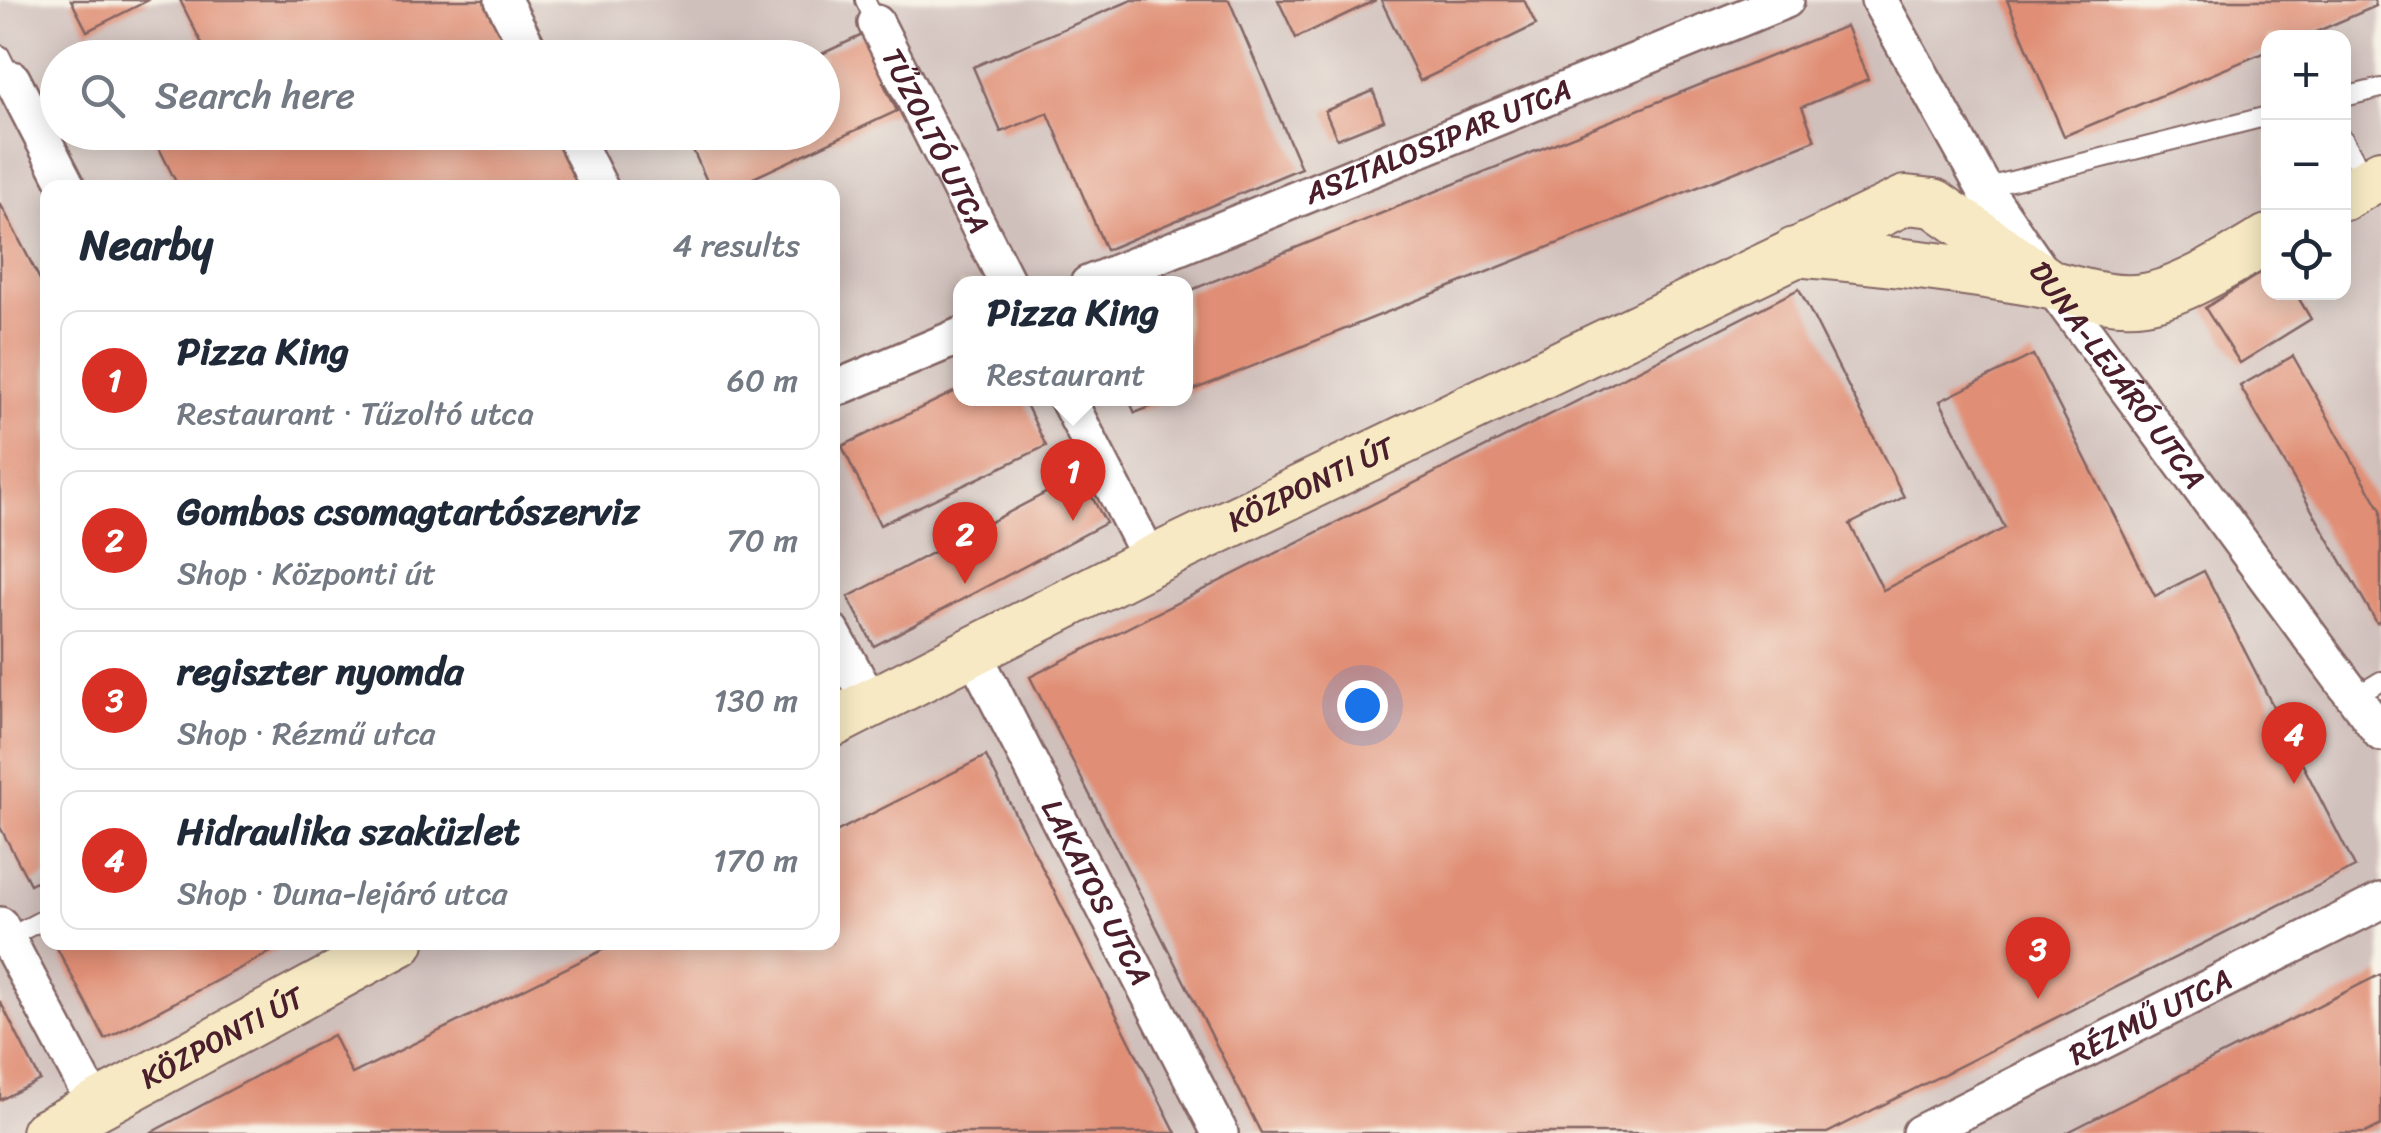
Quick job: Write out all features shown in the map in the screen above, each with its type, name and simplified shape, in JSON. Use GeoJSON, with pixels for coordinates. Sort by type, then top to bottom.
{"type":"FeatureCollection","features":[{"type":"Feature","properties":{"kind":"street"},"geometry":{"type":"LineString","coordinates":[[504,0],[524,40]]}},
{"type":"Feature","properties":{"kind":"street","name":"ASZTALOSIPAR UTCA"},"geometry":{"type":"LineString","coordinates":[[1108,276],[1786,0]]}},
{"type":"Feature","properties":{"kind":"street","name":"DUNA-LEJÁRÓ UTCA"},"geometry":{"type":"LineString","coordinates":[[1879,0],[1984,188],[2050,284],[2367,690],[2381,734]]}},
{"type":"Feature","properties":{"kind":"street","name":"TŰZOLTÓ UTCA"},"geometry":{"type":"LineString","coordinates":[[871,12],[1004,276]]}},
{"type":"Feature","properties":{"kind":"street"},"geometry":{"type":"LineString","coordinates":[[6,67],[40,133]]}},
{"type":"Feature","properties":{"kind":"street"},"geometry":{"type":"LineString","coordinates":[[49,150],[64,180]]}},
{"type":"Feature","properties":{"kind":"street"},"geometry":{"type":"LineString","coordinates":[[581,150],[596,180]]}},
{"type":"Feature","properties":{"kind":"street","name":"KÖZPONTI ÚT"},"geometry":{"type":"LineString","coordinates":[[852,713],[1151,561],[1906,200],[1934,203],[2050,284],[2111,298],[2146,298],[2207,274],[2261,243]]}},
{"type":"Feature","properties":{"kind":"street"},"geometry":{"type":"LineString","coordinates":[[840,387],[953,339]]}},
{"type":"Feature","properties":{"kind":"street"},"geometry":{"type":"LineString","coordinates":[[1071,406],[1151,561]]}},
{"type":"Feature","properties":{"kind":"street","name":"LAKATOS UTCA"},"geometry":{"type":"LineString","coordinates":[[973,652],[1220,1133]]}},
{"type":"Feature","properties":{"kind":"street"},"geometry":{"type":"LineString","coordinates":[[840,664],[852,713]]}},
{"type":"Feature","properties":{"kind":"street","name":"RÉZMŰ UTCA"},"geometry":{"type":"LineString","coordinates":[[1920,1133],[2381,901]]}},
{"type":"Feature","properties":{"kind":"street"},"geometry":{"type":"LineString","coordinates":[[2,936],[96,1106]]}},
{"type":"Feature","properties":{"kind":"street","name":"KÖZPONTI ÚT"},"geometry":{"type":"LineString","coordinates":[[46,1133],[385,950]]}},
{"type":"Feature","properties":{"kind":"lane"},"geometry":{"type":"LineString","coordinates":[[2351,95],[2381,88]]}},
{"type":"Feature","properties":{"kind":"lane"},"geometry":{"type":"LineString","coordinates":[[1984,188],[2261,118]]}},
{"type":"Feature","properties":{"kind":"lane"},"geometry":{"type":"LineString","coordinates":[[2351,155],[2364,184]]}},
{"type":"Feature","properties":{"kind":"lane"},"geometry":{"type":"LineString","coordinates":[[2,936],[40,920]]}},
{"type":"Feature","properties":{"kind":"shaded area"},"geometry":{"type":"Polygon","coordinates":[[[0,0],[2381,0],[2381,1133],[0,1133],[0,0]]]}},
{"type":"Feature","properties":{"kind":"building"},"geometry":{"type":"Polygon","coordinates":[[[71,0],[149,0],[87,31],[71,0]]]}},
{"type":"Feature","properties":{"kind":"building"},"geometry":{"type":"Polygon","coordinates":[[[180,0],[493,0],[514,40],[200,40],[180,0]]]}},
{"type":"Feature","properties":{"kind":"building"},"geometry":{"type":"Polygon","coordinates":[[[1132,0],[1229,0],[1301,168],[1106,250],[1048,113],[1001,132],[973,67],[1132,0]]]}},
{"type":"Feature","properties":{"kind":"building"},"geometry":{"type":"Polygon","coordinates":[[[1278,0],[1376,0],[1296,38],[1278,0]]]}},
{"type":"Feature","properties":{"kind":"building"},"geometry":{"type":"Polygon","coordinates":[[[1381,0],[1524,0],[1536,25],[1420,81],[1381,0]]]}},
{"type":"Feature","properties":{"kind":"building"},"geometry":{"type":"Polygon","coordinates":[[[2007,0],[2374,0],[2376,6],[2320,30],[2261,30],[2261,54],[2064,136],[2007,0]]]}},
{"type":"Feature","properties":{"kind":"building"},"geometry":{"type":"Polygon","coordinates":[[[1846,26],[1868,79],[1802,107],[1815,140],[1193,390],[1193,289],[1846,26]]]}},
{"type":"Feature","properties":{"kind":"building"},"geometry":{"type":"Polygon","coordinates":[[[871,31],[893,77],[883,82],[897,111],[840,138],[840,45],[871,31]]]}},
{"type":"Feature","properties":{"kind":"building"},"geometry":{"type":"Polygon","coordinates":[[[1373,91],[1384,120],[1337,139],[1325,111],[1373,91]]]}},
{"type":"Feature","properties":{"kind":"building"},"geometry":{"type":"Polygon","coordinates":[[[160,150],[570,150],[585,180],[175,180],[160,150]]]}},
{"type":"Feature","properties":{"kind":"building"},"geometry":{"type":"Polygon","coordinates":[[[693,150],[813,150],[749,180],[706,180],[693,150]]]}},
{"type":"Feature","properties":{"kind":"building"},"geometry":{"type":"Polygon","coordinates":[[[0,203],[40,280],[40,879],[30,884],[0,827],[0,203]]]}},
{"type":"Feature","properties":{"kind":"building"},"geometry":{"type":"Polygon","coordinates":[[[2261,272],[2261,300],[2300,300],[2311,319],[2240,363],[2205,308],[2261,272]]]}},
{"type":"Feature","properties":{"kind":"building"},"geometry":{"type":"Polygon","coordinates":[[[1799,289],[1904,497],[1850,524],[1883,590],[2005,528],[1940,401],[2033,355],[2155,596],[2204,571],[2355,867],[1827,1133],[1261,1133],[1030,677],[1799,289]]]}},
{"type":"Feature","properties":{"kind":"building"},"geometry":{"type":"Polygon","coordinates":[[[2293,356],[2381,510],[2381,621],[2377,623],[2240,386],[2293,356]]]}},
{"type":"Feature","properties":{"kind":"building"},"geometry":{"type":"Polygon","coordinates":[[[953,392],[953,406],[1027,406],[1046,446],[880,525],[842,446],[953,392]]]}},
{"type":"Feature","properties":{"kind":"building"},"geometry":{"type":"Polygon","coordinates":[[[1132,406],[1153,406],[1135,413],[1132,406]]]}},
{"type":"Feature","properties":{"kind":"building"},"geometry":{"type":"Polygon","coordinates":[[[1080,475],[1106,523],[874,646],[848,597],[1080,475]]]}},
{"type":"Feature","properties":{"kind":"building"},"geometry":{"type":"Polygon","coordinates":[[[986,756],[1176,1133],[150,1133],[333,1035],[352,1074],[603,950],[840,950],[840,830],[986,756]]]}},
{"type":"Feature","properties":{"kind":"building"},"geometry":{"type":"Polygon","coordinates":[[[58,950],[275,950],[105,1039],[58,950]]]}},
{"type":"Feature","properties":{"kind":"building"},"geometry":{"type":"Polygon","coordinates":[[[2381,974],[2381,1125],[2365,1133],[2066,1133],[2381,974]]]}},
{"type":"Feature","properties":{"kind":"building"},"geometry":{"type":"Polygon","coordinates":[[[0,1001],[40,1080],[0,1100],[0,1001]]]}},
{"type":"Feature","properties":{"kind":"place","name":"Pizza King"},"geometry":{"type":"Point","coordinates":[1073,521]}},
{"type":"Feature","properties":{"kind":"place","name":"Gombos csomagtartószerviz"},"geometry":{"type":"Point","coordinates":[965,584]}},
{"type":"Feature","properties":{"kind":"place","name":"Hidraulika szaküzlet"},"geometry":{"type":"Point","coordinates":[2294,784]}},
{"type":"Feature","properties":{"kind":"place","name":"regiszter nyomda"},"geometry":{"type":"Point","coordinates":[2038,999]}}]}
